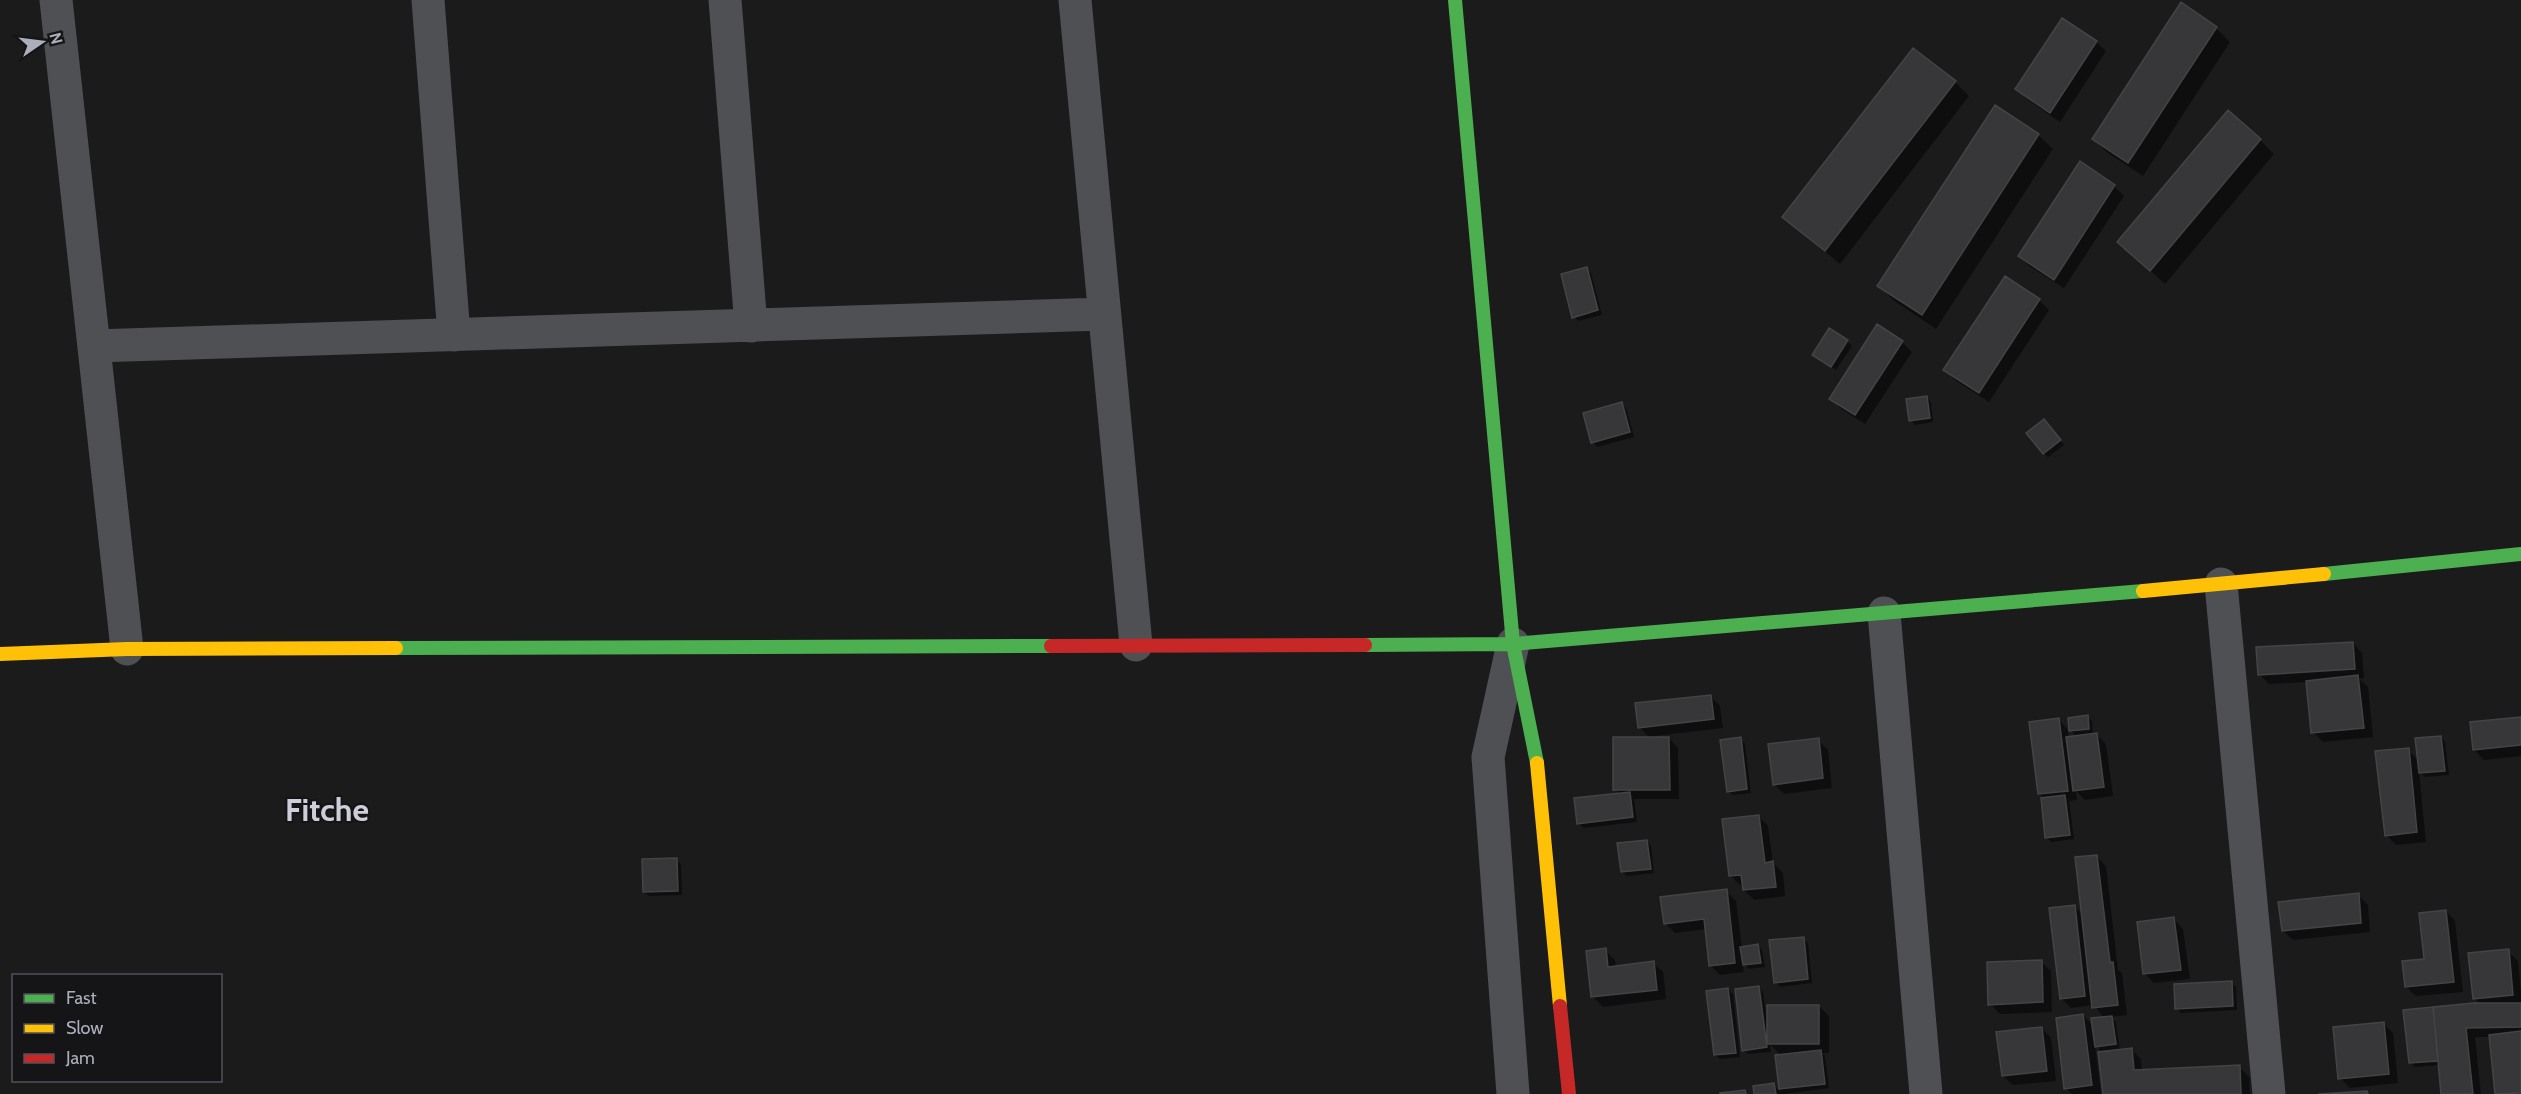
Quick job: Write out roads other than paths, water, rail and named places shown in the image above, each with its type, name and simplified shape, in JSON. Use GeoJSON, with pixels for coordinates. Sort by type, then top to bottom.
{"type":"FeatureCollection","features":[{"type":"Feature","properties":{"kind":"street"},"geometry":{"type":"LineString","coordinates":[[57,0],[128,649]]}},
{"type":"Feature","properties":{"kind":"street"},"geometry":{"type":"LineString","coordinates":[[428,0],[454,335]]}},
{"type":"Feature","properties":{"kind":"street"},"geometry":{"type":"LineString","coordinates":[[725,0],[751,326]]}},
{"type":"Feature","properties":{"kind":"street"},"geometry":{"type":"LineString","coordinates":[[1075,0],[1136,645]]}},
{"type":"Feature","properties":{"kind":"street"},"geometry":{"type":"LineString","coordinates":[[1455,0],[1513,644],[1536,756],[1569,1094]]}},
{"type":"Feature","properties":{"kind":"street"},"geometry":{"type":"LineString","coordinates":[[94,346],[1104,314]]}},
{"type":"Feature","properties":{"kind":"street"},"geometry":{"type":"LineString","coordinates":[[0,654],[128,649],[1513,644],[2221,584],[2521,554]]}},
{"type":"Feature","properties":{"kind":"street"},"geometry":{"type":"LineString","coordinates":[[2221,584],[2269,1094]]}},
{"type":"Feature","properties":{"kind":"street"},"geometry":{"type":"LineString","coordinates":[[1884,612],[1926,1094]]}},
{"type":"Feature","properties":{"kind":"street"},"geometry":{"type":"LineString","coordinates":[[1513,644],[1488,757],[1513,1094]]}},
{"type":"Feature","properties":{"kind":"district","name":"Fitche"},"geometry":{"type":"Point","coordinates":[327,810]}}]}
